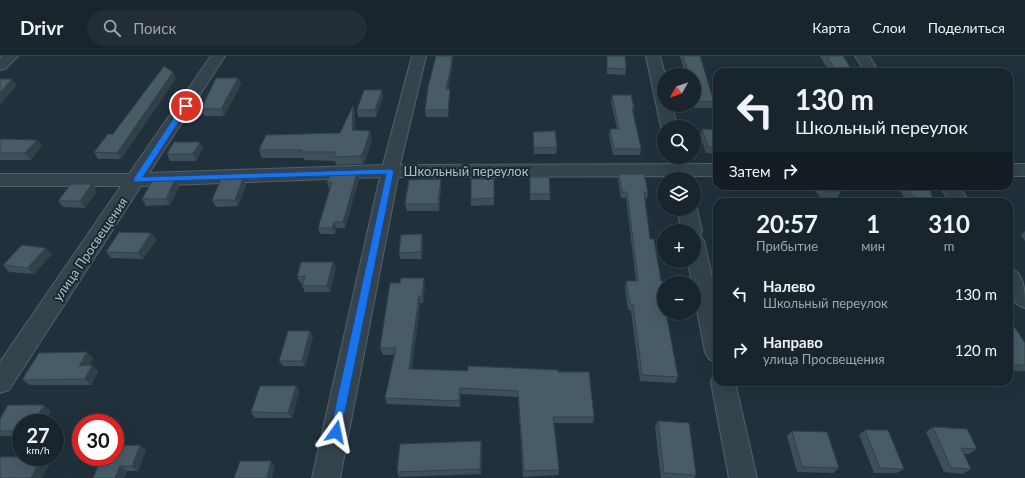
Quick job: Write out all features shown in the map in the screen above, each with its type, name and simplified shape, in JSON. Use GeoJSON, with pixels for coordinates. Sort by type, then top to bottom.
{"type":"FeatureCollection","features":[{"type":"Feature","properties":{"kind":"street"},"geometry":{"type":"LineString","coordinates":[[0,66],[11,56]]}},
{"type":"Feature","properties":{"kind":"street","name":"улица Просвещения"},"geometry":{"type":"LineString","coordinates":[[0,382],[137,180],[218,56]]}},
{"type":"Feature","properties":{"kind":"street"},"geometry":{"type":"LineString","coordinates":[[326,478],[390,171],[419,56]]}},
{"type":"Feature","properties":{"kind":"street"},"geometry":{"type":"LineString","coordinates":[[653,56],[657,73]]}},
{"type":"Feature","properties":{"kind":"street"},"geometry":{"type":"LineString","coordinates":[[862,56],[870,68]]}},
{"type":"Feature","properties":{"kind":"street","name":"Школьный переулок"},"geometry":{"type":"LineString","coordinates":[[0,180],[137,180],[390,171],[713,170]]}},
{"type":"Feature","properties":{"kind":"street"},"geometry":{"type":"LineString","coordinates":[[1013,170],[1025,170]]}},
{"type":"Feature","properties":{"kind":"street"},"geometry":{"type":"LineString","coordinates":[[700,268],[713,333]]}},
{"type":"Feature","properties":{"kind":"street"},"geometry":{"type":"LineString","coordinates":[[1013,281],[1025,299]]}},
{"type":"Feature","properties":{"kind":"street"},"geometry":{"type":"LineString","coordinates":[[724,386],[743,478]]}},
{"type":"Feature","properties":{"kind":"building"},"geometry":{"type":"Polygon","coordinates":[[[436,56],[452,56],[446,89],[450,89],[448,110],[425,110],[428,87],[436,56]]]}},
{"type":"Feature","properties":{"kind":"building"},"geometry":{"type":"Polygon","coordinates":[[[607,56],[625,56],[626,69],[607,68],[607,56]]]}},
{"type":"Feature","properties":{"kind":"building"},"geometry":{"type":"Polygon","coordinates":[[[683,56],[700,56],[713,102],[701,101],[701,68],[687,68],[683,56]]]}},
{"type":"Feature","properties":{"kind":"building"},"geometry":{"type":"Polygon","coordinates":[[[827,56],[843,56],[850,68],[834,68],[827,56]]]}},
{"type":"Feature","properties":{"kind":"building"},"geometry":{"type":"Polygon","coordinates":[[[164,66],[173,72],[117,153],[94,152],[108,134],[113,134],[164,66]]]}},
{"type":"Feature","properties":{"kind":"building"},"geometry":{"type":"Polygon","coordinates":[[[216,78],[238,78],[221,109],[201,109],[216,78]]]}},
{"type":"Feature","properties":{"kind":"building"},"geometry":{"type":"Polygon","coordinates":[[[0,79],[12,79],[0,93],[0,79]]]}},
{"type":"Feature","properties":{"kind":"building"},"geometry":{"type":"Polygon","coordinates":[[[364,90],[382,90],[375,110],[357,110],[364,90]]]}},
{"type":"Feature","properties":{"kind":"building"},"geometry":{"type":"Polygon","coordinates":[[[612,95],[631,95],[634,108],[632,108],[641,149],[614,149],[610,129],[619,129],[612,95]]]}},
{"type":"Feature","properties":{"kind":"building"},"geometry":{"type":"Polygon","coordinates":[[[353,106],[352,130],[370,131],[361,156],[334,157],[335,152],[259,150],[266,135],[340,133],[353,106]]]}},
{"type":"Feature","properties":{"kind":"building"},"geometry":{"type":"Polygon","coordinates":[[[702,129],[713,130],[713,147],[708,147],[702,129]]]}},
{"type":"Feature","properties":{"kind":"building"},"geometry":{"type":"Polygon","coordinates":[[[555,131],[557,147],[534,148],[533,132],[555,131]]]}},
{"type":"Feature","properties":{"kind":"building"},"geometry":{"type":"Polygon","coordinates":[[[0,139],[37,140],[25,153],[0,153],[0,139]]]}},
{"type":"Feature","properties":{"kind":"building"},"geometry":{"type":"Polygon","coordinates":[[[174,142],[200,142],[193,154],[167,154],[174,142]]]}},
{"type":"Feature","properties":{"kind":"building"},"geometry":{"type":"Polygon","coordinates":[[[357,173],[343,222],[334,222],[332,228],[318,228],[332,182],[327,182],[330,174],[357,173]]]}},
{"type":"Feature","properties":{"kind":"building"},"geometry":{"type":"Polygon","coordinates":[[[619,174],[644,174],[648,192],[644,192],[650,239],[654,239],[657,268],[659,268],[660,276],[657,276],[657,320],[667,320],[678,377],[642,375],[633,304],[630,304],[626,281],[638,281],[627,192],[622,192],[619,174]]]}},
{"type":"Feature","properties":{"kind":"building"},"geometry":{"type":"Polygon","coordinates":[[[530,177],[549,177],[550,194],[530,194],[530,177]]]}},
{"type":"Feature","properties":{"kind":"building"},"geometry":{"type":"Polygon","coordinates":[[[221,179],[243,179],[235,200],[212,200],[221,179]]]}},
{"type":"Feature","properties":{"kind":"building"},"geometry":{"type":"Polygon","coordinates":[[[441,179],[438,204],[405,204],[409,180],[441,179]]]}},
{"type":"Feature","properties":{"kind":"building"},"geometry":{"type":"Polygon","coordinates":[[[471,179],[494,179],[494,198],[471,199],[471,179]]]}},
{"type":"Feature","properties":{"kind":"building"},"geometry":{"type":"Polygon","coordinates":[[[175,180],[166,199],[142,199],[152,181],[175,180]]]}},
{"type":"Feature","properties":{"kind":"building"},"geometry":{"type":"Polygon","coordinates":[[[71,184],[92,184],[80,201],[58,201],[71,184]]]}},
{"type":"Feature","properties":{"kind":"building"},"geometry":{"type":"Polygon","coordinates":[[[823,190],[841,191],[825,192],[823,190]]]}},
{"type":"Feature","properties":{"kind":"building"},"geometry":{"type":"Polygon","coordinates":[[[908,190],[930,190],[933,198],[914,198],[908,190]]]}},
{"type":"Feature","properties":{"kind":"building"},"geometry":{"type":"Polygon","coordinates":[[[119,232],[151,233],[138,253],[106,252],[119,232]]]}},
{"type":"Feature","properties":{"kind":"building"},"geometry":{"type":"Polygon","coordinates":[[[422,234],[421,252],[399,253],[401,235],[422,234]]]}},
{"type":"Feature","properties":{"kind":"building"},"geometry":{"type":"Polygon","coordinates":[[[22,245],[46,248],[27,268],[3,265],[22,245]]]}},
{"type":"Feature","properties":{"kind":"building"},"geometry":{"type":"Polygon","coordinates":[[[301,262],[333,262],[327,286],[302,286],[305,276],[297,277],[301,262]]]}},
{"type":"Feature","properties":{"kind":"building"},"geometry":{"type":"Polygon","coordinates":[[[401,278],[424,278],[422,296],[419,296],[409,369],[468,371],[468,366],[558,370],[558,372],[589,372],[594,417],[553,417],[559,470],[524,471],[518,391],[460,388],[459,401],[385,398],[396,348],[380,348],[390,283],[400,283],[401,278]]]}},
{"type":"Feature","properties":{"kind":"building"},"geometry":{"type":"Polygon","coordinates":[[[1013,325],[1025,343],[1025,365],[1013,365],[1013,325]]]}},
{"type":"Feature","properties":{"kind":"building"},"geometry":{"type":"Polygon","coordinates":[[[288,331],[310,331],[302,361],[279,361],[288,331]]]}},
{"type":"Feature","properties":{"kind":"building"},"geometry":{"type":"Polygon","coordinates":[[[87,352],[79,366],[92,365],[85,379],[22,380],[39,353],[87,352]]]}},
{"type":"Feature","properties":{"kind":"building"},"geometry":{"type":"Polygon","coordinates":[[[260,386],[296,386],[288,413],[251,412],[260,386]]]}},
{"type":"Feature","properties":{"kind":"building"},"geometry":{"type":"Polygon","coordinates":[[[8,405],[44,405],[38,414],[12,414],[12,431],[0,431],[0,419],[8,405]]]}},
{"type":"Feature","properties":{"kind":"building"},"geometry":{"type":"Polygon","coordinates":[[[658,421],[689,423],[696,475],[664,473],[658,421]]]}},
{"type":"Feature","properties":{"kind":"building"},"geometry":{"type":"Polygon","coordinates":[[[933,427],[967,429],[977,449],[961,448],[971,469],[951,468],[933,427]]]}},
{"type":"Feature","properties":{"kind":"building"},"geometry":{"type":"Polygon","coordinates":[[[865,430],[888,430],[904,469],[880,468],[865,430]]]}},
{"type":"Feature","properties":{"kind":"building"},"geometry":{"type":"Polygon","coordinates":[[[792,431],[827,432],[839,468],[802,467],[792,431]]]}},
{"type":"Feature","properties":{"kind":"building"},"geometry":{"type":"Polygon","coordinates":[[[481,441],[480,469],[397,472],[400,444],[481,441]]]}},
{"type":"Feature","properties":{"kind":"building"},"geometry":{"type":"Polygon","coordinates":[[[140,445],[132,466],[124,466],[124,446],[140,445]]]}},
{"type":"Feature","properties":{"kind":"building"},"geometry":{"type":"Polygon","coordinates":[[[0,457],[12,457],[12,466],[37,466],[31,478],[0,478],[0,457]]]}},
{"type":"Feature","properties":{"kind":"building"},"geometry":{"type":"Polygon","coordinates":[[[240,461],[271,461],[267,478],[234,478],[240,461]]]}},
{"type":"Feature","properties":{"kind":"building"},"geometry":{"type":"Polygon","coordinates":[[[98,466],[120,466],[115,478],[93,478],[98,466]]]}},
{"type":"Feature","properties":{"kind":"route"},"geometry":{"type":"LineString","coordinates":[[186,106],[137,180],[390,171],[336,432]]}}]}
